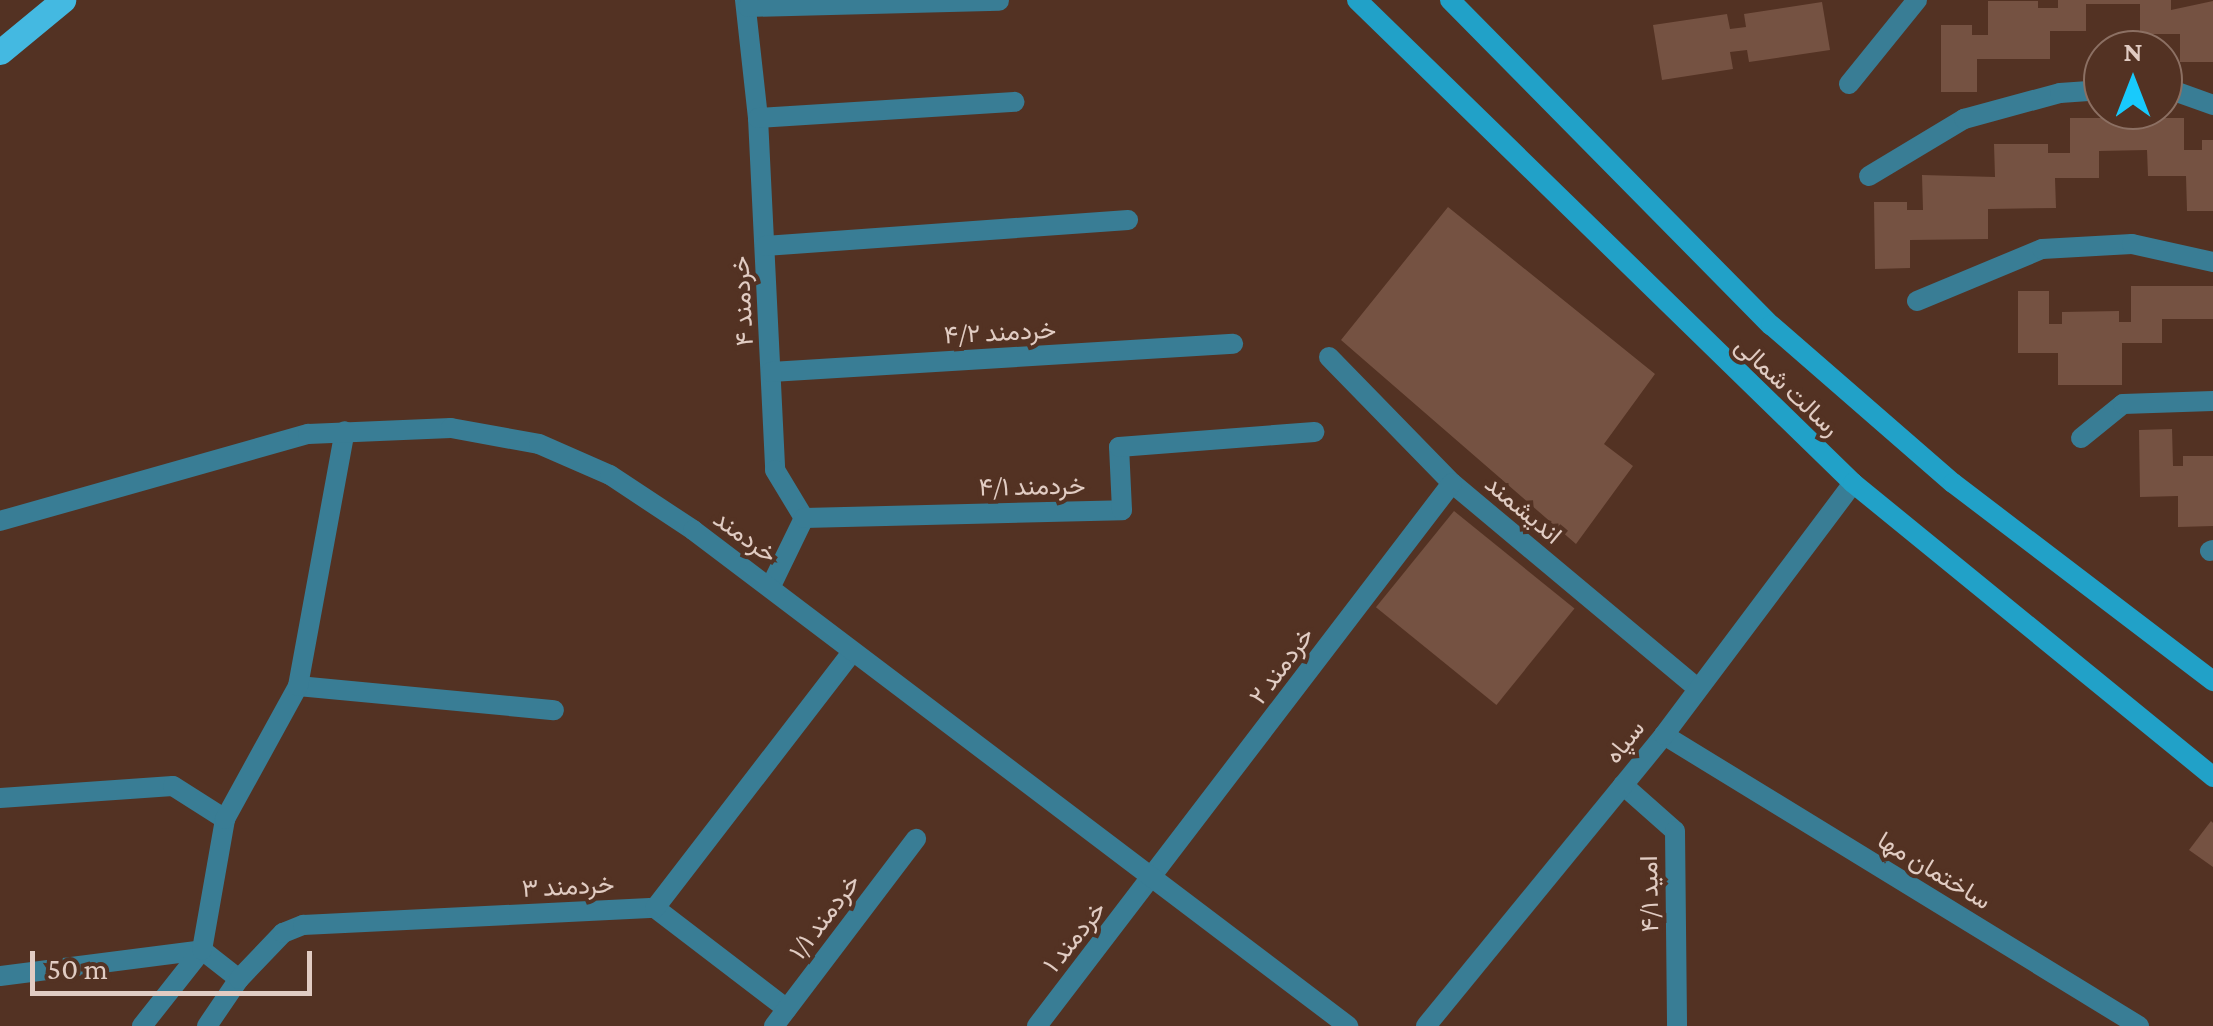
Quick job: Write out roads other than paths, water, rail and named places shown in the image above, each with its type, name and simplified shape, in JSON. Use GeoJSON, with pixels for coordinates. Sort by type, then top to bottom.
{"type":"FeatureCollection","features":[{"type":"Feature","properties":{"kind":"main road"},"geometry":{"type":"LineString","coordinates":[[0,52],[63,0]]}},
{"type":"Feature","properties":{"kind":"main road","name":"رسالت شمالی"},"geometry":{"type":"LineString","coordinates":[[1358,0],[1852,483],[2213,777]]}},
{"type":"Feature","properties":{"kind":"main road","name":"رسالت شمالی"},"geometry":{"type":"LineString","coordinates":[[1450,0],[1771,324],[1954,483],[2213,681]]}},
{"type":"Feature","properties":{"kind":"street"},"geometry":{"type":"LineString","coordinates":[[1849,84],[1917,0]]}},
{"type":"Feature","properties":{"kind":"street"},"geometry":{"type":"LineString","coordinates":[[747,4],[999,1]]}},
{"type":"Feature","properties":{"kind":"street","name":"خردمند ۴"},"geometry":{"type":"LineString","coordinates":[[747,4],[758,118],[775,470],[804,518]]}},
{"type":"Feature","properties":{"kind":"street"},"geometry":{"type":"LineString","coordinates":[[1869,176],[1964,119],[2060,92],[2083,91]]}},
{"type":"Feature","properties":{"kind":"street"},"geometry":{"type":"LineString","coordinates":[[2183,94],[2213,106]]}},
{"type":"Feature","properties":{"kind":"street"},"geometry":{"type":"LineString","coordinates":[[758,118],[1015,102]]}},
{"type":"Feature","properties":{"kind":"street"},"geometry":{"type":"LineString","coordinates":[[765,246],[1128,220]]}},
{"type":"Feature","properties":{"kind":"street"},"geometry":{"type":"LineString","coordinates":[[1917,301],[2042,249],[2132,244],[2213,262]]}},
{"type":"Feature","properties":{"kind":"street","name":"خردمند ۴/۲"},"geometry":{"type":"LineString","coordinates":[[771,372],[1233,344]]}},
{"type":"Feature","properties":{"kind":"street","name":"اندیشمند"},"geometry":{"type":"LineString","coordinates":[[1329,357],[1452,483],[1696,688]]}},
{"type":"Feature","properties":{"kind":"street"},"geometry":{"type":"LineString","coordinates":[[2081,438],[2123,404],[2213,401]]}},
{"type":"Feature","properties":{"kind":"street","name":"خردمند"},"geometry":{"type":"LineString","coordinates":[[0,521],[308,434],[451,428],[539,444],[610,475],[771,586],[852,652],[1348,1026]]}},
{"type":"Feature","properties":{"kind":"street"},"geometry":{"type":"LineString","coordinates":[[142,1026],[202,950],[225,819],[298,686],[345,430]]}},
{"type":"Feature","properties":{"kind":"street","name":"خردمند ۴/۱"},"geometry":{"type":"LineString","coordinates":[[804,518],[1122,510],[1118,447],[1314,432]]}},
{"type":"Feature","properties":{"kind":"street","name":"خردمند ۲"},"geometry":{"type":"LineString","coordinates":[[1153,880],[1452,483]]}},
{"type":"Feature","properties":{"kind":"street","name":"سپاه"},"geometry":{"type":"LineString","coordinates":[[1426,1026],[1664,736],[1852,483]]}},
{"type":"Feature","properties":{"kind":"street"},"geometry":{"type":"LineString","coordinates":[[771,586],[804,518]]}},
{"type":"Feature","properties":{"kind":"street"},"geometry":{"type":"LineString","coordinates":[[780,1018],[655,908],[852,652]]}},
{"type":"Feature","properties":{"kind":"street"},"geometry":{"type":"LineString","coordinates":[[298,686],[554,710]]}},
{"type":"Feature","properties":{"kind":"street","name":"ساختمان مها"},"geometry":{"type":"LineString","coordinates":[[1664,736],[2139,1026]]}},
{"type":"Feature","properties":{"kind":"street","name":"امید ۴/۱"},"geometry":{"type":"LineString","coordinates":[[1622,785],[1675,831],[1677,1026]]}},
{"type":"Feature","properties":{"kind":"street"},"geometry":{"type":"LineString","coordinates":[[0,798],[172,786],[225,819]]}},
{"type":"Feature","properties":{"kind":"street","name":"خردمند ۱/۱"},"geometry":{"type":"LineString","coordinates":[[780,1018],[916,839]]}},
{"type":"Feature","properties":{"kind":"street","name":"خردمند ۱"},"geometry":{"type":"LineString","coordinates":[[1037,1026],[1153,880]]}},
{"type":"Feature","properties":{"kind":"street","name":"خردمند ۳"},"geometry":{"type":"LineString","coordinates":[[207,1026],[239,979],[283,933],[303,926],[655,908]]}},
{"type":"Feature","properties":{"kind":"street"},"geometry":{"type":"LineString","coordinates":[[0,976],[202,950],[239,979]]}}]}
